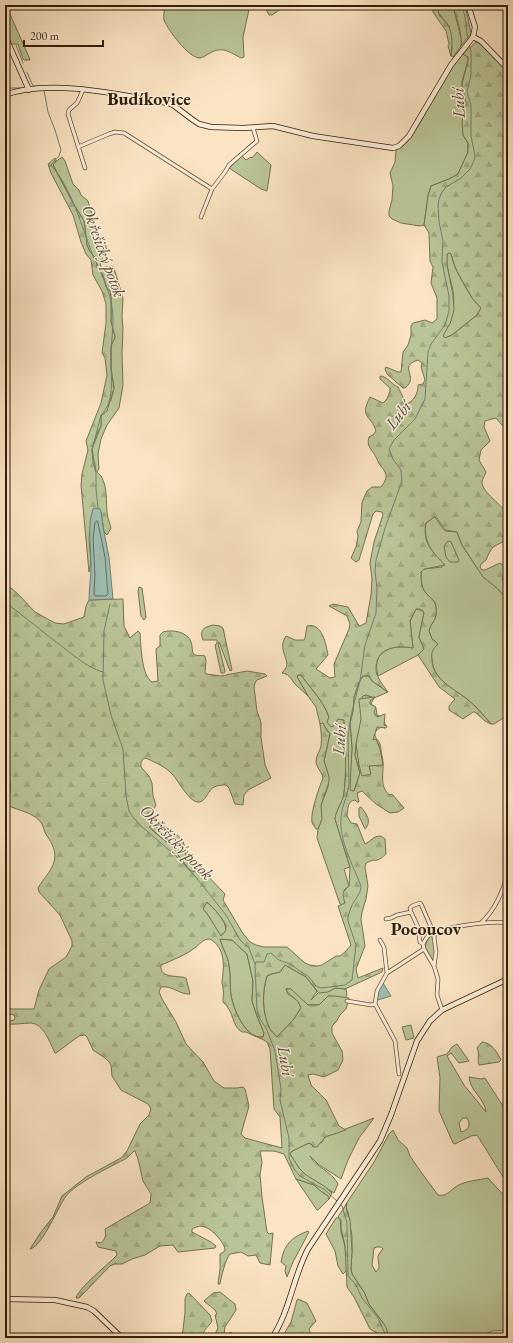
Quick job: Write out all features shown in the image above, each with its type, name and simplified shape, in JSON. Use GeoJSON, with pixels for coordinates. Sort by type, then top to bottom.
{"type":"FeatureCollection","features":[{"type":"Feature","properties":{"kind":"street"},"geometry":{"type":"LineString","coordinates":[[5,96],[28,89],[65,88],[83,90],[168,103],[199,124],[253,128],[273,126],[313,136],[393,148],[399,146],[408,136],[442,79],[472,39],[475,26],[468,5]]}},
{"type":"Feature","properties":{"kind":"street"},"geometry":{"type":"LineString","coordinates":[[5,36],[28,89]]}},
{"type":"Feature","properties":{"kind":"street"},"geometry":{"type":"LineString","coordinates":[[472,39],[481,40],[508,69]]}},
{"type":"Feature","properties":{"kind":"street"},"geometry":{"type":"LineString","coordinates":[[83,90],[77,103],[69,110],[68,114],[85,168]]}},
{"type":"Feature","properties":{"kind":"street"},"geometry":{"type":"LineString","coordinates":[[201,217],[212,189],[226,172],[229,165],[257,141],[253,128]]}},
{"type":"Feature","properties":{"kind":"street"},"geometry":{"type":"LineString","coordinates":[[78,147],[115,132],[124,133],[212,189]]}},
{"type":"Feature","properties":{"kind":"street"},"geometry":{"type":"LineString","coordinates":[[481,923],[495,906],[501,895],[508,874]]}},
{"type":"Feature","properties":{"kind":"street"},"geometry":{"type":"LineString","coordinates":[[434,966],[436,952],[434,937],[435,932],[431,927],[420,903],[410,908],[418,927],[420,942],[423,944],[424,949],[434,966],[438,979],[437,995],[442,1010]]}},
{"type":"Feature","properties":{"kind":"street"},"geometry":{"type":"LineString","coordinates":[[386,919],[397,914],[411,912]]}},
{"type":"Feature","properties":{"kind":"street"},"geometry":{"type":"LineString","coordinates":[[423,944],[428,937],[435,932],[463,925],[508,923]]}},
{"type":"Feature","properties":{"kind":"street"},"geometry":{"type":"LineString","coordinates":[[380,940],[384,947],[387,973]]}},
{"type":"Feature","properties":{"kind":"street"},"geometry":{"type":"LineString","coordinates":[[399,1074],[395,1041],[375,1004],[377,992],[387,973],[424,949]]}},
{"type":"Feature","properties":{"kind":"street"},"geometry":{"type":"LineString","coordinates":[[272,1338],[283,1318],[297,1273],[304,1257],[375,1150],[385,1131],[417,1041],[430,1021],[442,1010],[508,979]]}},
{"type":"Feature","properties":{"kind":"street"},"geometry":{"type":"LineString","coordinates":[[347,1001],[371,1005],[375,1004]]}},
{"type":"Feature","properties":{"kind":"street"},"geometry":{"type":"LineString","coordinates":[[5,1299],[55,1300],[86,1307],[94,1311],[122,1338]]}},
{"type":"Feature","properties":{"kind":"green space"},"geometry":{"type":"Polygon","coordinates":[[[5,5],[30,60],[23,59],[18,44],[11,44],[5,31],[5,5]]]}},
{"type":"Feature","properties":{"kind":"green space"},"geometry":{"type":"Polygon","coordinates":[[[164,5],[250,5],[243,37],[244,57],[241,58],[230,52],[222,50],[214,51],[200,58],[189,53],[166,24],[164,20],[164,5]]]}},
{"type":"Feature","properties":{"kind":"green space"},"geometry":{"type":"Polygon","coordinates":[[[264,5],[287,5],[272,15],[269,15],[264,5]]]}},
{"type":"Feature","properties":{"kind":"green space"},"geometry":{"type":"Polygon","coordinates":[[[434,5],[440,5],[439,15],[450,30],[452,42],[451,56],[446,31],[433,12],[434,5]]]}},
{"type":"Feature","properties":{"kind":"green space"},"geometry":{"type":"Polygon","coordinates":[[[440,5],[452,5],[462,42],[461,46],[453,57],[451,56],[452,48],[449,26],[438,12],[440,5]]]}},
{"type":"Feature","properties":{"kind":"green space"},"geometry":{"type":"Polygon","coordinates":[[[452,5],[465,5],[471,33],[461,46],[459,26],[452,5]]]}},
{"type":"Feature","properties":{"kind":"green space"},"geometry":{"type":"Polygon","coordinates":[[[476,42],[481,44],[508,71],[508,137],[506,140],[508,151],[508,432],[496,418],[485,421],[484,427],[490,441],[481,450],[479,460],[486,472],[482,481],[485,490],[506,512],[509,518],[508,539],[493,547],[486,560],[480,567],[482,570],[485,570],[500,563],[508,568],[508,575],[503,577],[502,580],[508,587],[508,601],[498,589],[483,577],[462,545],[457,532],[445,530],[437,518],[434,517],[426,523],[425,536],[429,546],[445,565],[424,569],[421,572],[421,578],[423,589],[434,602],[436,607],[436,615],[429,631],[432,639],[438,644],[432,653],[433,667],[445,683],[470,702],[491,724],[475,712],[463,719],[449,710],[449,706],[455,699],[439,687],[418,655],[424,649],[419,637],[424,613],[420,609],[416,609],[410,621],[413,648],[395,647],[389,649],[384,651],[377,660],[377,674],[388,692],[372,681],[369,676],[363,676],[359,682],[354,697],[350,723],[352,748],[350,790],[354,791],[360,773],[355,755],[362,720],[360,702],[363,696],[366,695],[374,698],[371,704],[376,708],[377,715],[383,718],[386,727],[382,727],[375,732],[376,738],[381,747],[384,787],[386,791],[390,795],[392,794],[404,808],[398,812],[390,813],[376,804],[362,791],[357,793],[359,802],[355,800],[352,801],[348,808],[347,816],[351,823],[357,824],[365,844],[378,836],[385,839],[386,854],[378,860],[373,860],[366,863],[365,867],[368,886],[361,919],[365,946],[356,969],[358,978],[383,968],[382,972],[345,989],[335,988],[328,992],[319,993],[306,977],[285,965],[280,972],[267,976],[264,989],[265,1015],[270,1030],[277,1037],[294,1019],[301,1008],[298,1001],[289,994],[286,989],[291,989],[308,1005],[319,1005],[328,996],[349,998],[346,1009],[332,1026],[332,1033],[342,1051],[343,1060],[338,1070],[324,1077],[313,1074],[308,1075],[311,1085],[326,1100],[339,1126],[346,1130],[325,1137],[317,1147],[314,1147],[309,1143],[292,1151],[290,1154],[299,1168],[306,1175],[324,1186],[332,1193],[329,1199],[328,1196],[314,1185],[296,1179],[284,1154],[274,1151],[260,1151],[262,1162],[260,1175],[267,1232],[269,1234],[273,1233],[270,1265],[260,1263],[256,1255],[248,1256],[241,1252],[230,1254],[225,1263],[220,1284],[218,1284],[220,1254],[225,1251],[225,1248],[218,1237],[208,1228],[198,1226],[192,1229],[192,1232],[211,1242],[216,1246],[215,1248],[178,1252],[173,1245],[160,1246],[145,1255],[122,1264],[110,1266],[79,1298],[76,1298],[82,1288],[117,1255],[116,1251],[98,1247],[96,1242],[101,1243],[104,1240],[105,1229],[150,1203],[151,1194],[143,1181],[135,1151],[127,1158],[95,1175],[71,1191],[66,1196],[45,1234],[35,1247],[30,1249],[53,1217],[62,1196],[86,1177],[121,1158],[127,1151],[140,1124],[149,1115],[151,1109],[148,1104],[121,1090],[112,1076],[111,1065],[105,1058],[93,1050],[85,1035],[79,1036],[55,1053],[43,1030],[36,1024],[5,1024],[5,1022],[14,1020],[15,1018],[14,1015],[5,1013],[5,1011],[10,1009],[34,1009],[39,990],[49,969],[66,957],[72,946],[72,941],[60,915],[39,892],[38,888],[51,869],[55,858],[52,845],[42,824],[31,814],[7,805],[10,781],[5,774],[5,583],[35,612],[55,623],[64,624],[84,617],[89,600],[123,599],[124,626],[130,638],[138,631],[140,633],[141,652],[144,667],[148,678],[152,682],[158,681],[156,649],[160,646],[160,635],[167,631],[179,632],[187,636],[191,642],[194,654],[205,656],[206,674],[221,676],[247,671],[265,674],[267,676],[257,680],[254,687],[257,711],[261,722],[261,737],[265,765],[271,778],[248,790],[244,795],[243,805],[235,804],[229,788],[226,785],[214,787],[202,801],[197,802],[188,795],[175,777],[164,767],[144,758],[141,762],[141,767],[149,776],[152,783],[153,796],[156,805],[151,814],[157,822],[179,836],[186,849],[204,872],[225,894],[223,900],[242,932],[250,942],[264,947],[287,947],[305,963],[317,966],[322,965],[336,956],[340,956],[346,951],[351,945],[338,906],[345,903],[343,893],[349,886],[350,867],[335,819],[343,796],[345,784],[346,756],[344,720],[338,719],[334,726],[331,727],[327,722],[329,717],[324,705],[301,675],[298,675],[297,677],[308,696],[289,676],[282,673],[287,665],[283,645],[286,636],[295,640],[304,640],[307,626],[316,627],[322,635],[328,655],[316,669],[330,678],[335,677],[334,664],[350,624],[347,616],[329,606],[333,604],[348,607],[360,626],[366,623],[371,595],[372,579],[370,563],[374,542],[383,515],[382,512],[376,511],[373,514],[359,560],[356,562],[351,558],[356,547],[358,536],[357,531],[361,522],[362,502],[367,491],[372,487],[381,487],[385,481],[386,474],[368,443],[369,437],[376,431],[367,416],[366,409],[370,397],[383,403],[387,399],[390,388],[380,379],[380,376],[385,377],[398,387],[405,405],[413,399],[418,385],[423,384],[425,380],[421,367],[422,363],[418,360],[409,366],[410,380],[409,384],[405,388],[403,388],[387,374],[385,369],[386,367],[401,372],[403,352],[408,345],[411,335],[411,326],[413,323],[425,320],[432,323],[437,319],[437,298],[431,283],[433,267],[430,261],[429,233],[424,225],[431,186],[458,174],[468,152],[468,143],[463,135],[462,122],[466,103],[462,84],[468,61],[468,57],[463,54],[476,42]],[[447,254],[447,265],[453,295],[454,310],[450,324],[443,336],[445,338],[452,335],[477,315],[481,308],[472,298],[455,267],[451,254],[447,254]],[[153,824],[149,827],[173,848],[185,865],[194,872],[196,865],[184,852],[182,845],[166,835],[153,824]],[[207,902],[203,909],[221,936],[225,932],[226,928],[221,918],[207,902]],[[210,939],[202,942],[179,957],[161,965],[163,973],[170,976],[186,978],[190,994],[183,993],[169,987],[161,987],[159,992],[176,1022],[186,1044],[203,1062],[214,1081],[224,1088],[243,1087],[245,1089],[249,1106],[241,1134],[245,1138],[282,1148],[280,1117],[274,1109],[270,1049],[267,1042],[257,1037],[263,1037],[264,1033],[252,1001],[253,981],[247,954],[232,940],[220,939],[230,970],[231,996],[239,1018],[247,1030],[256,1037],[239,1030],[227,1006],[223,1002],[223,958],[219,947],[210,939]]]}},
{"type":"Feature","properties":{"kind":"green space"},"geometry":{"type":"Polygon","coordinates":[[[463,54],[468,57],[462,81],[462,91],[466,103],[463,135],[468,143],[468,152],[458,174],[431,186],[424,225],[420,226],[401,223],[389,216],[393,186],[390,173],[395,162],[396,150],[408,140],[414,132],[445,77],[463,54]]]}},
{"type":"Feature","properties":{"kind":"green space"},"geometry":{"type":"Polygon","coordinates":[[[257,152],[271,165],[267,191],[261,189],[229,168],[242,156],[246,160],[251,157],[252,158],[257,152]]]}},
{"type":"Feature","properties":{"kind":"green space"},"geometry":{"type":"Polygon","coordinates":[[[62,157],[65,161],[73,184],[79,190],[81,195],[88,201],[98,234],[105,244],[105,255],[100,260],[101,268],[111,266],[114,268],[123,298],[123,385],[119,408],[107,425],[101,439],[98,454],[99,469],[96,473],[92,449],[101,426],[101,416],[111,400],[114,388],[111,369],[111,346],[115,337],[111,322],[111,299],[110,291],[106,287],[103,275],[97,268],[97,263],[87,245],[84,221],[53,165],[62,157]]]}},
{"type":"Feature","properties":{"kind":"green space"},"geometry":{"type":"Polygon","coordinates":[[[55,158],[56,161],[53,165],[84,221],[87,245],[90,252],[96,258],[97,268],[103,275],[106,287],[110,291],[111,322],[115,337],[111,346],[111,369],[114,388],[107,411],[101,416],[101,426],[92,449],[95,471],[102,478],[106,489],[107,514],[111,528],[107,535],[104,532],[101,512],[92,514],[89,538],[91,563],[89,572],[81,485],[88,450],[86,441],[101,403],[107,375],[105,358],[102,353],[106,323],[106,304],[102,291],[93,275],[91,260],[86,254],[81,242],[73,215],[51,173],[48,164],[55,158]]]}},
{"type":"Feature","properties":{"kind":"green space"},"geometry":{"type":"Polygon","coordinates":[[[447,254],[451,254],[455,267],[472,298],[481,308],[477,315],[452,335],[445,338],[442,336],[452,316],[454,301],[447,263],[447,254]]]}},
{"type":"Feature","properties":{"kind":"green space"},"geometry":{"type":"Polygon","coordinates":[[[434,517],[444,530],[457,532],[462,545],[479,571],[508,601],[508,712],[504,711],[505,713],[508,713],[508,715],[494,724],[491,724],[470,702],[445,683],[436,673],[433,666],[432,650],[436,646],[436,642],[432,639],[429,631],[436,615],[436,606],[423,589],[421,572],[424,569],[442,567],[427,541],[425,530],[426,523],[434,517]]]}},
{"type":"Feature","properties":{"kind":"green space"},"geometry":{"type":"Polygon","coordinates":[[[448,541],[451,542],[459,560],[458,562],[450,562],[446,557],[444,546],[448,541]]]}},
{"type":"Feature","properties":{"kind":"green space"},"geometry":{"type":"Polygon","coordinates":[[[139,587],[142,588],[146,617],[144,620],[141,616],[138,591],[139,587]]]}},
{"type":"Feature","properties":{"kind":"green space"},"geometry":{"type":"Polygon","coordinates":[[[416,609],[423,611],[424,613],[419,637],[424,649],[418,655],[378,676],[377,661],[380,655],[385,651],[397,647],[413,648],[410,621],[416,609]]]}},
{"type":"Feature","properties":{"kind":"green space"},"geometry":{"type":"Polygon","coordinates":[[[213,625],[223,628],[232,670],[230,671],[219,642],[225,671],[224,673],[221,673],[215,645],[217,640],[203,640],[202,637],[202,631],[213,625]]]}},
{"type":"Feature","properties":{"kind":"green space"},"geometry":{"type":"Polygon","coordinates":[[[298,675],[301,675],[324,705],[329,717],[327,722],[338,719],[344,720],[346,756],[345,784],[343,796],[335,819],[350,867],[344,869],[349,886],[344,890],[345,903],[343,905],[340,904],[317,838],[320,824],[321,805],[328,787],[328,773],[324,761],[330,734],[323,724],[320,724],[316,707],[297,677],[298,675]]]}},
{"type":"Feature","properties":{"kind":"green space"},"geometry":{"type":"Polygon","coordinates":[[[363,676],[369,676],[372,681],[388,692],[374,698],[366,695],[363,696],[362,716],[355,755],[360,773],[354,791],[350,791],[352,748],[350,723],[354,697],[359,682],[363,676]]]}},
{"type":"Feature","properties":{"kind":"green space"},"geometry":{"type":"Polygon","coordinates":[[[375,697],[370,701],[370,704],[376,707],[374,712],[377,717],[385,714],[384,725],[387,726],[386,728],[377,727],[373,740],[376,739],[380,749],[383,765],[369,766],[371,774],[362,776],[356,744],[361,719],[359,699],[375,697]]]}},
{"type":"Feature","properties":{"kind":"green space"},"geometry":{"type":"Polygon","coordinates":[[[323,723],[327,731],[330,733],[324,761],[329,782],[321,805],[322,819],[318,829],[316,829],[312,823],[312,813],[323,778],[316,761],[321,746],[320,724],[323,723]]]}},
{"type":"Feature","properties":{"kind":"green space"},"geometry":{"type":"Polygon","coordinates":[[[361,807],[367,815],[368,823],[365,829],[359,816],[359,808],[361,807]]]}},
{"type":"Feature","properties":{"kind":"green space"},"geometry":{"type":"Polygon","coordinates":[[[152,824],[182,845],[184,852],[196,865],[194,872],[191,872],[172,847],[149,827],[152,824]]]}},
{"type":"Feature","properties":{"kind":"green space"},"geometry":{"type":"Polygon","coordinates":[[[206,902],[213,907],[226,927],[226,931],[220,936],[203,909],[206,902]]]}},
{"type":"Feature","properties":{"kind":"green space"},"geometry":{"type":"Polygon","coordinates":[[[431,936],[433,938],[436,952],[433,962],[426,949],[426,943],[431,936]]]}},
{"type":"Feature","properties":{"kind":"green space"},"geometry":{"type":"Polygon","coordinates":[[[220,939],[232,940],[247,954],[253,981],[252,1001],[264,1033],[263,1037],[257,1037],[252,1034],[247,1030],[239,1018],[231,996],[230,970],[220,939]]]}},
{"type":"Feature","properties":{"kind":"green space"},"geometry":{"type":"Polygon","coordinates":[[[285,965],[306,977],[317,991],[311,1000],[319,992],[330,991],[335,988],[346,989],[347,995],[345,998],[328,996],[319,1005],[307,1005],[291,989],[286,989],[288,994],[298,1001],[301,1008],[294,1019],[277,1037],[271,1031],[265,1015],[264,989],[267,976],[280,972],[285,965]]]}},
{"type":"Feature","properties":{"kind":"green space"},"geometry":{"type":"Polygon","coordinates":[[[411,1025],[414,1038],[406,1040],[402,1027],[411,1025]]]}},
{"type":"Feature","properties":{"kind":"green space"},"geometry":{"type":"Polygon","coordinates":[[[482,1042],[489,1044],[494,1048],[501,1060],[499,1062],[479,1065],[477,1048],[482,1042]]]}},
{"type":"Feature","properties":{"kind":"green space"},"geometry":{"type":"Polygon","coordinates":[[[457,1044],[469,1061],[459,1063],[451,1053],[447,1056],[464,1085],[486,1112],[483,1103],[472,1087],[469,1077],[481,1079],[485,1078],[508,1114],[508,1185],[477,1135],[471,1136],[455,1144],[453,1143],[439,1111],[440,1078],[437,1057],[447,1054],[452,1047],[457,1044]],[[463,1118],[459,1123],[461,1132],[466,1130],[468,1127],[469,1123],[467,1118],[463,1118]]]}},
{"type":"Feature","properties":{"kind":"green space"},"geometry":{"type":"Polygon","coordinates":[[[374,1118],[359,1138],[348,1160],[341,1179],[318,1164],[310,1156],[316,1163],[335,1179],[338,1184],[334,1193],[306,1175],[299,1168],[290,1154],[292,1151],[309,1143],[313,1147],[322,1142],[325,1137],[374,1118]]]}},
{"type":"Feature","properties":{"kind":"green space"},"geometry":{"type":"Polygon","coordinates":[[[393,1130],[398,1140],[407,1148],[410,1156],[438,1195],[444,1195],[464,1183],[488,1178],[508,1200],[508,1330],[492,1331],[476,1338],[389,1338],[384,1324],[369,1304],[364,1292],[352,1274],[352,1237],[346,1204],[374,1162],[389,1134],[393,1130]],[[381,1247],[374,1248],[372,1265],[376,1272],[379,1268],[378,1256],[383,1249],[381,1247]]]}},
{"type":"Feature","properties":{"kind":"green space"},"geometry":{"type":"Polygon","coordinates":[[[296,1179],[314,1185],[328,1196],[329,1199],[317,1210],[296,1179]]]}},
{"type":"Feature","properties":{"kind":"green space"},"geometry":{"type":"Polygon","coordinates":[[[347,1203],[346,1208],[350,1220],[352,1274],[364,1292],[369,1304],[386,1327],[389,1338],[379,1338],[377,1333],[370,1329],[354,1297],[347,1287],[345,1246],[341,1228],[341,1220],[338,1217],[347,1203]]]}},
{"type":"Feature","properties":{"kind":"green space"},"geometry":{"type":"Polygon","coordinates":[[[336,1218],[340,1218],[341,1232],[345,1246],[347,1270],[343,1274],[338,1266],[335,1251],[326,1234],[336,1218]]]}},
{"type":"Feature","properties":{"kind":"green space"},"geometry":{"type":"Polygon","coordinates":[[[308,1231],[309,1232],[287,1277],[285,1271],[286,1266],[281,1262],[284,1250],[293,1239],[308,1231]]]}},
{"type":"Feature","properties":{"kind":"green space"},"geometry":{"type":"Polygon","coordinates":[[[220,1292],[235,1304],[236,1310],[225,1327],[224,1334],[226,1336],[231,1332],[232,1336],[230,1338],[213,1338],[218,1328],[215,1315],[217,1314],[215,1310],[204,1301],[213,1293],[220,1292]]]}},
{"type":"Feature","properties":{"kind":"green space"},"geometry":{"type":"Polygon","coordinates":[[[189,1293],[210,1315],[212,1321],[204,1331],[204,1338],[182,1338],[185,1299],[189,1293]]]}},
{"type":"Feature","properties":{"kind":"green space"},"geometry":{"type":"Polygon","coordinates":[[[298,1299],[307,1303],[316,1321],[309,1329],[312,1338],[303,1338],[284,1334],[291,1322],[298,1299]]]}},
{"type":"Feature","properties":{"kind":"water"},"geometry":{"type":"Polygon","coordinates":[[[93,509],[100,509],[101,512],[109,557],[113,599],[89,600],[91,565],[90,523],[93,509]]]}},
{"type":"Feature","properties":{"kind":"water"},"geometry":{"type":"Polygon","coordinates":[[[383,983],[391,996],[378,1000],[379,989],[383,983]]]}},
{"type":"Feature","properties":{"kind":"waterway","name":"Lubí"},"geometry":{"type":"LineString","coordinates":[[462,5],[468,40]]}},
{"type":"Feature","properties":{"kind":"waterway","name":"Okřešický potok"},"geometry":{"type":"LineString","coordinates":[[16,45],[23,63]]}},
{"type":"Feature","properties":{"kind":"waterway","name":"Lubí"},"geometry":{"type":"LineString","coordinates":[[338,1202],[325,1190],[300,1176],[294,1169],[289,1158],[289,1138],[280,1100],[281,1089],[275,1051],[266,1028],[257,1011],[255,965],[256,962],[264,962],[267,954],[271,953],[279,960],[290,964],[309,977],[316,986],[321,988],[345,985],[352,980],[356,945],[348,921],[348,916],[352,905],[360,892],[361,886],[347,853],[341,826],[341,817],[349,784],[348,737],[351,715],[360,681],[365,645],[376,613],[376,560],[385,528],[402,481],[401,470],[393,459],[389,449],[394,440],[415,419],[425,399],[428,352],[431,344],[445,325],[449,311],[449,296],[442,262],[443,241],[439,222],[438,206],[442,192],[446,187],[461,178],[470,169],[475,156],[471,136],[471,105],[467,92],[471,75],[471,51],[469,45]]}},
{"type":"Feature","properties":{"kind":"waterway","name":"Okřešický potok"},"geometry":{"type":"LineString","coordinates":[[27,72],[32,84],[35,87]]}},
{"type":"Feature","properties":{"kind":"waterway"},"geometry":{"type":"LineString","coordinates":[[10,88],[21,88]]}},
{"type":"Feature","properties":{"kind":"waterway","name":"Okřešický potok"},"geometry":{"type":"LineString","coordinates":[[44,90],[48,112],[61,150],[59,156],[51,165],[59,175],[71,197],[93,256],[107,287],[112,307],[112,383],[110,397],[101,415],[92,450],[93,463],[96,470],[98,508]]}},
{"type":"Feature","properties":{"kind":"waterway"},"geometry":{"type":"LineString","coordinates":[[5,602],[82,662],[103,672]]}},
{"type":"Feature","properties":{"kind":"waterway","name":"Okřešický potok"},"geometry":{"type":"LineString","coordinates":[[110,604],[104,631],[103,680],[111,715],[123,749],[126,796],[129,811],[141,826],[176,856],[195,876],[226,915],[240,940],[249,948],[255,964]]}},
{"type":"Feature","properties":{"kind":"waterway","name":"Lubí"},"geometry":{"type":"LineString","coordinates":[[340,1204],[347,1223],[348,1276],[356,1285],[362,1298],[378,1318],[387,1338]]}},
{"type":"Feature","properties":{"kind":"district","name":"Budíkovice"},"geometry":{"type":"Point","coordinates":[149,99]}},
{"type":"Feature","properties":{"kind":"district","name":"Pocoucov"},"geometry":{"type":"Point","coordinates":[426,929]}}]}
